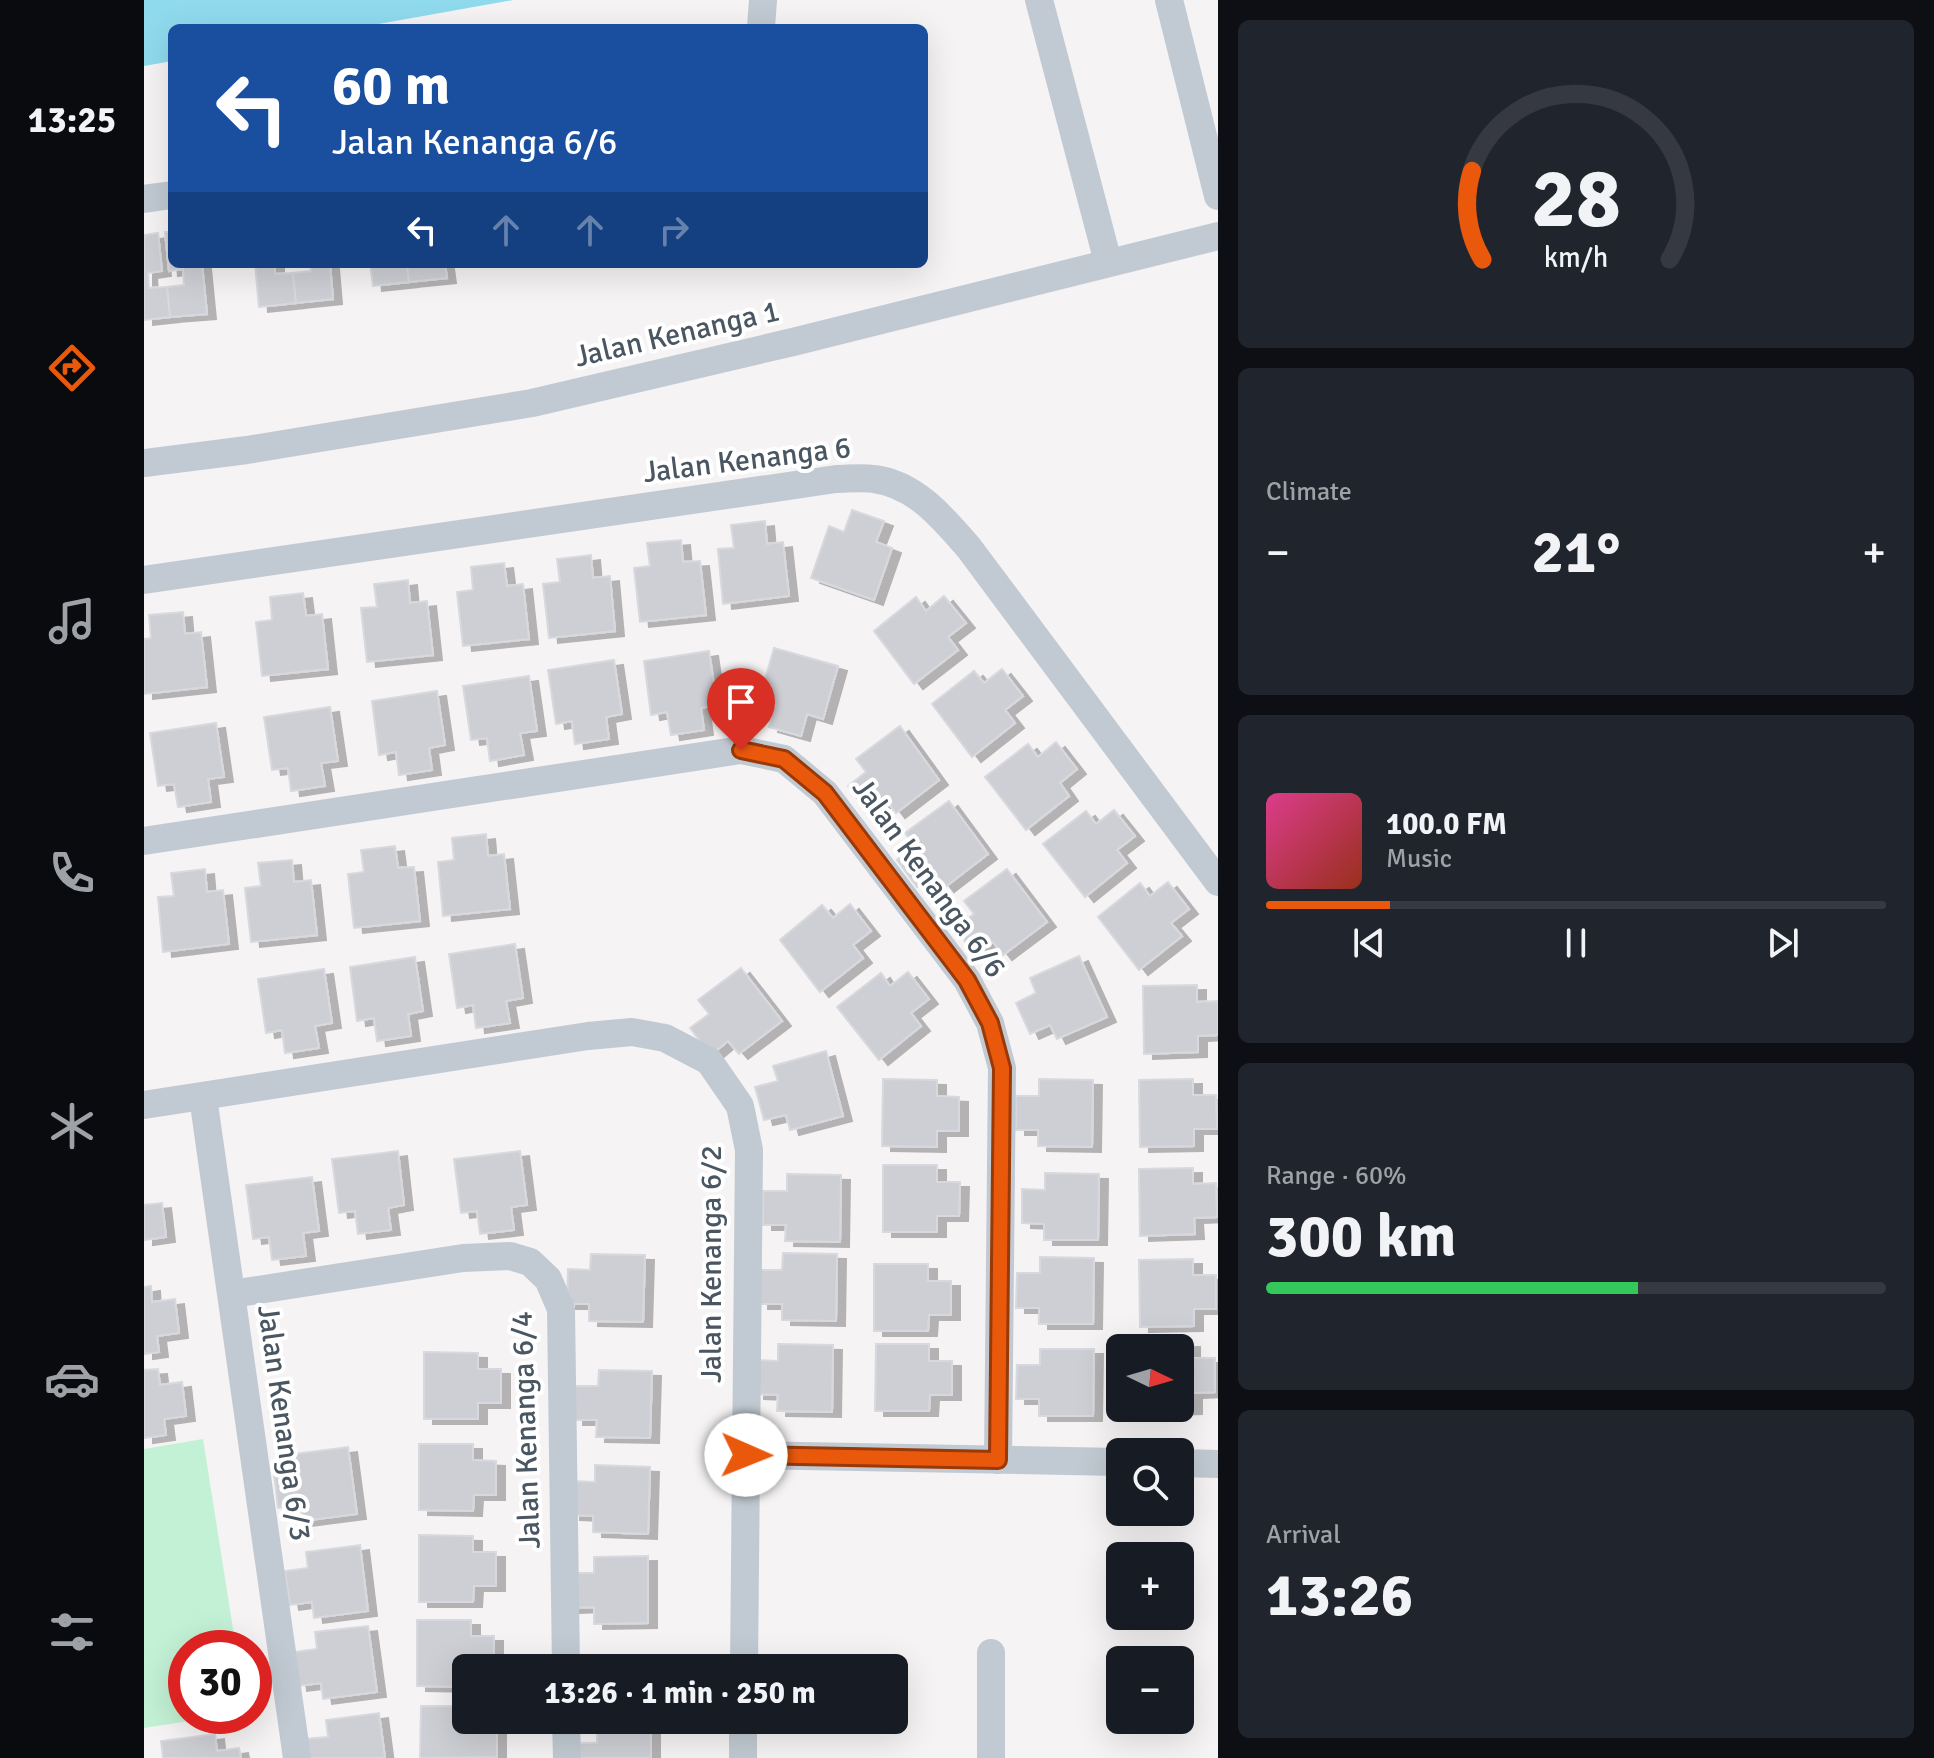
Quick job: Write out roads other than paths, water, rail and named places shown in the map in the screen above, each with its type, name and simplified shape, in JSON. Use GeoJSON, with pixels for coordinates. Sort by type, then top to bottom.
{"type":"FeatureCollection","features":[{"type":"Feature","properties":{"kind":"street"},"geometry":{"type":"LineString","coordinates":[[761,24],[763,0]]}},
{"type":"Feature","properties":{"kind":"street"},"geometry":{"type":"LineString","coordinates":[[1039,0],[1108,262]]}},
{"type":"Feature","properties":{"kind":"street"},"geometry":{"type":"LineString","coordinates":[[1169,0],[1218,196]]}},
{"type":"Feature","properties":{"kind":"street"},"geometry":{"type":"LineString","coordinates":[[144,199],[168,196]]}},
{"type":"Feature","properties":{"kind":"street","name":"Jalan Kenanga 1"},"geometry":{"type":"LineString","coordinates":[[144,463],[247,450],[532,403],[793,342],[1218,236]]}},
{"type":"Feature","properties":{"kind":"street","name":"Jalan Kenanga 6"},"geometry":{"type":"LineString","coordinates":[[144,580],[836,479],[875,479],[915,494],[942,516],[1218,882]]}},
{"type":"Feature","properties":{"kind":"street","name":"Jalan Kenanga 6/6"},"geometry":{"type":"LineString","coordinates":[[144,841],[741,750],[784,759],[825,793],[967,980],[990,1023],[1002,1068],[998,1460]]}},
{"type":"Feature","properties":{"kind":"street","name":"Jalan Kenanga 6/2"},"geometry":{"type":"LineString","coordinates":[[144,1105],[588,1036],[632,1032],[665,1038],[709,1061],[740,1106],[749,1150],[744,1654]]}},
{"type":"Feature","properties":{"kind":"street","name":"Jalan Kenanga 6/3"},"geometry":{"type":"LineString","coordinates":[[203,1097],[297,1758]]}},
{"type":"Feature","properties":{"kind":"street","name":"Jalan Kenanga 6/4"},"geometry":{"type":"LineString","coordinates":[[232,1294],[463,1258],[510,1256],[530,1262],[548,1279],[561,1309],[566,1654]]}},
{"type":"Feature","properties":{"kind":"street"},"geometry":{"type":"LineString","coordinates":[[746,1455],[1106,1462]]}},
{"type":"Feature","properties":{"kind":"street"},"geometry":{"type":"LineString","coordinates":[[1194,1463],[1218,1464]]}},
{"type":"Feature","properties":{"kind":"street"},"geometry":{"type":"LineString","coordinates":[[991,1653],[991,1758]]}},
{"type":"Feature","properties":{"kind":"street"},"geometry":{"type":"LineString","coordinates":[[566,1734],[567,1758]]}},
{"type":"Feature","properties":{"kind":"street"},"geometry":{"type":"LineString","coordinates":[[743,1734],[743,1758]]}},
{"type":"Feature","properties":{"kind":"water"},"geometry":{"type":"Polygon","coordinates":[[[144,0],[513,0],[378,24],[168,24],[168,62],[144,66],[144,0]]]}}]}
